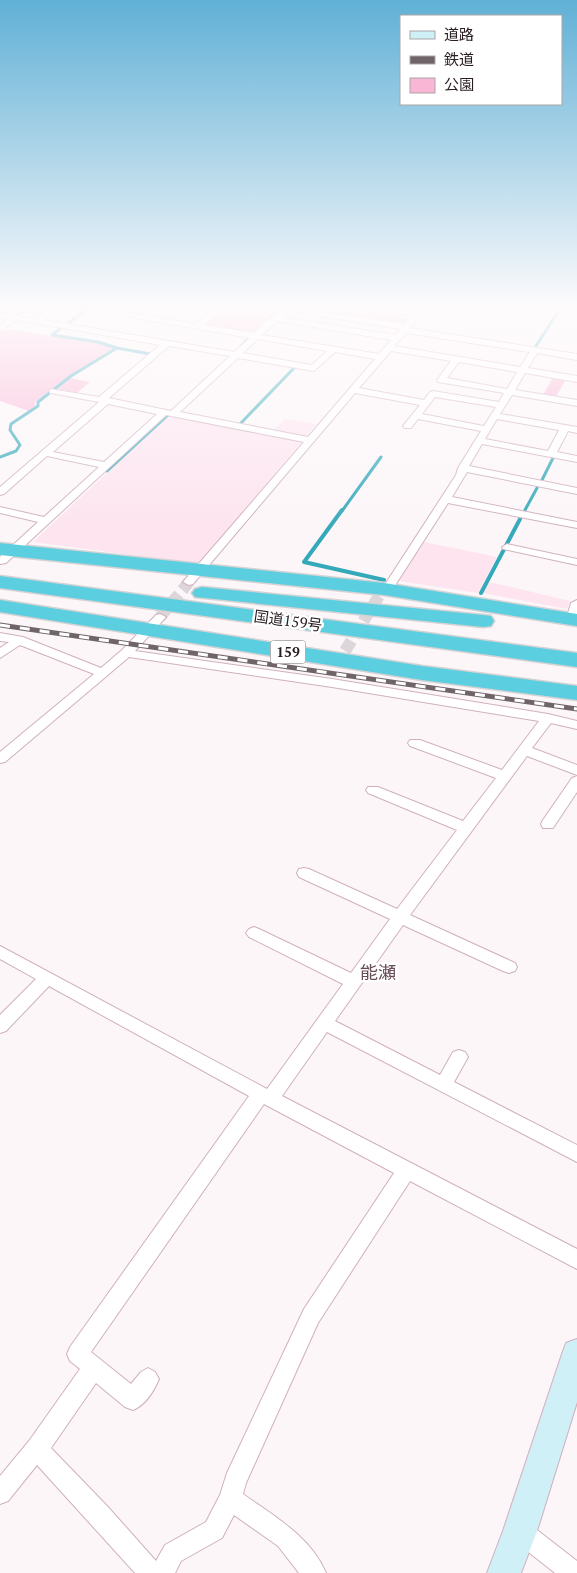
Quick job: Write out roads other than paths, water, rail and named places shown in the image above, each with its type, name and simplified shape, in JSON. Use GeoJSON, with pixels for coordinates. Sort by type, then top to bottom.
{"type":"FeatureCollection","features":[{"type":"Feature","properties":{"kind":"highway"},"geometry":{"type":"LineString","coordinates":[[4,558],[194,577],[383,590],[576,618]]}},
{"type":"Feature","properties":{"kind":"highway","name":"国道159号"},"geometry":{"type":"LineString","coordinates":[[4,558],[157,592],[577,648]]}},
{"type":"Feature","properties":{"kind":"highway","name":"国道159号"},"geometry":{"type":"LineString","coordinates":[[0,582],[577,660]]}},
{"type":"Feature","properties":{"kind":"highway","name":"159"},"geometry":{"type":"LineString","coordinates":[[58,590],[63,596],[206,616],[424,658],[577,683]]}},
{"type":"Feature","properties":{"kind":"highway"},"geometry":{"type":"LineString","coordinates":[[157,592],[175,591],[303,602],[576,618]]}},
{"type":"Feature","properties":{"kind":"highway","name":"159"},"geometry":{"type":"LineString","coordinates":[[0,606],[155,623],[342,655],[422,673],[577,693]]}},
{"type":"Feature","properties":{"kind":"street"},"geometry":{"type":"LineString","coordinates":[[0,492],[122,383]]}},
{"type":"Feature","properties":{"kind":"street"},"geometry":{"type":"LineString","coordinates":[[4,558],[106,465],[203,383]]}},
{"type":"Feature","properties":{"kind":"street"},"geometry":{"type":"LineString","coordinates":[[194,577],[358,383]]}},
{"type":"Feature","properties":{"kind":"street"},"geometry":{"type":"LineString","coordinates":[[461,383],[577,403]]}},
{"type":"Feature","properties":{"kind":"street"},"geometry":{"type":"LineString","coordinates":[[383,590],[390,585],[461,475],[462,468],[515,383]]}},
{"type":"Feature","properties":{"kind":"street"},"geometry":{"type":"LineString","coordinates":[[353,390],[426,403]]}},
{"type":"Feature","properties":{"kind":"street"},"geometry":{"type":"LineString","coordinates":[[53,391],[310,440]]}},
{"type":"Feature","properties":{"kind":"street"},"geometry":{"type":"LineString","coordinates":[[408,426],[433,394],[501,406]]}},
{"type":"Feature","properties":{"kind":"street"},"geometry":{"type":"LineString","coordinates":[[416,416],[487,429]]}},
{"type":"Feature","properties":{"kind":"street"},"geometry":{"type":"LineString","coordinates":[[495,416],[577,430]]}},
{"type":"Feature","properties":{"kind":"street"},"geometry":{"type":"LineString","coordinates":[[552,454],[565,428]]}},
{"type":"Feature","properties":{"kind":"street"},"geometry":{"type":"LineString","coordinates":[[479,441],[577,459]]}},
{"type":"Feature","properties":{"kind":"street"},"geometry":{"type":"LineString","coordinates":[[44,453],[106,465]]}},
{"type":"Feature","properties":{"kind":"street"},"geometry":{"type":"LineString","coordinates":[[462,468],[577,491]]}},
{"type":"Feature","properties":{"kind":"street"},"geometry":{"type":"LineString","coordinates":[[445,499],[577,526]]}},
{"type":"Feature","properties":{"kind":"street"},"geometry":{"type":"LineString","coordinates":[[0,510],[47,520]]}},
{"type":"Feature","properties":{"kind":"street"},"geometry":{"type":"LineString","coordinates":[[507,547],[577,562]]}},
{"type":"Feature","properties":{"kind":"street"},"geometry":{"type":"LineString","coordinates":[[0,759],[126,653],[155,623]]}},
{"type":"Feature","properties":{"kind":"street"},"geometry":{"type":"LineString","coordinates":[[0,637],[19,640],[102,673]]}},
{"type":"Feature","properties":{"kind":"street"},"geometry":{"type":"LineString","coordinates":[[0,654],[19,640]]}},
{"type":"Feature","properties":{"kind":"street"},"geometry":{"type":"LineString","coordinates":[[126,653],[332,683],[548,718],[577,725]]}},
{"type":"Feature","properties":{"kind":"street"},"geometry":{"type":"LineString","coordinates":[[148,1379],[133,1399],[77,1354],[265,1096],[324,1023],[503,776],[548,718]]}},
{"type":"Feature","properties":{"kind":"street"},"geometry":{"type":"LineString","coordinates":[[415,743],[503,776]]}},
{"type":"Feature","properties":{"kind":"street"},"geometry":{"type":"LineString","coordinates":[[524,750],[577,770]]}},
{"type":"Feature","properties":{"kind":"street"},"geometry":{"type":"LineString","coordinates":[[548,824],[577,781]]}},
{"type":"Feature","properties":{"kind":"street"},"geometry":{"type":"LineString","coordinates":[[373,790],[466,828]]}},
{"type":"Feature","properties":{"kind":"street"},"geometry":{"type":"LineString","coordinates":[[304,872],[509,967]]}},
{"type":"Feature","properties":{"kind":"street"},"geometry":{"type":"LineString","coordinates":[[254,933],[353,982]]}},
{"type":"Feature","properties":{"kind":"street"},"geometry":{"type":"LineString","coordinates":[[0,952],[265,1096],[577,1259]]}},
{"type":"Feature","properties":{"kind":"street"},"geometry":{"type":"LineString","coordinates":[[0,1026],[47,978]]}},
{"type":"Feature","properties":{"kind":"street"},"geometry":{"type":"LineString","coordinates":[[324,1023],[577,1154]]}},
{"type":"Feature","properties":{"kind":"street"},"geometry":{"type":"LineString","coordinates":[[444,1084],[459,1057]]}},
{"type":"Feature","properties":{"kind":"street"},"geometry":{"type":"LineString","coordinates":[[163,1573],[173,1553],[214,1530],[230,1499],[234,1481],[311,1316],[407,1170]]}},
{"type":"Feature","properties":{"kind":"street"},"geometry":{"type":"LineString","coordinates":[[504,1573],[520,1531],[577,1354]]}},
{"type":"Feature","properties":{"kind":"street"},"geometry":{"type":"LineString","coordinates":[[0,1493],[37,1449],[94,1367]]}},
{"type":"Feature","properties":{"kind":"street"},"geometry":{"type":"LineString","coordinates":[[37,1449],[100,1515],[151,1573]]}},
{"type":"Feature","properties":{"kind":"street"},"geometry":{"type":"LineString","coordinates":[[230,1499],[286,1538],[314,1573]]}},
{"type":"Feature","properties":{"kind":"street"},"geometry":{"type":"LineString","coordinates":[[520,1531],[574,1573]]}},
{"type":"Feature","properties":{"kind":"waterway"},"geometry":{"type":"LineString","coordinates":[[0,457],[16,451],[20,445],[10,430],[11,424],[38,406],[38,402],[62,383]]}},
{"type":"Feature","properties":{"kind":"waterway"},"geometry":{"type":"LineString","coordinates":[[241,423],[279,383]]}},
{"type":"Feature","properties":{"kind":"waterway"},"geometry":{"type":"LineString","coordinates":[[107,471],[168,415]]}},
{"type":"Feature","properties":{"kind":"waterway"},"geometry":{"type":"LineString","coordinates":[[342,511],[381,457]]}},
{"type":"Feature","properties":{"kind":"waterway"},"geometry":{"type":"LineString","coordinates":[[542,480],[553,458]]}},
{"type":"Feature","properties":{"kind":"waterway"},"geometry":{"type":"LineString","coordinates":[[525,510],[537,488]]}},
{"type":"Feature","properties":{"kind":"waterway"},"geometry":{"type":"LineString","coordinates":[[342,510],[304,562],[384,580]]}},
{"type":"Feature","properties":{"kind":"waterway"},"geometry":{"type":"LineString","coordinates":[[481,593],[520,519]]}},
{"type":"Feature","properties":{"kind":"tunnel"},"geometry":{"type":"LineString","coordinates":[[160,617],[189,582]]}},
{"type":"Feature","properties":{"kind":"tunnel"},"geometry":{"type":"LineString","coordinates":[[345,651],[382,591]]}},
{"type":"Feature","properties":{"kind":"railway"},"geometry":{"type":"LineString","coordinates":[[0,625],[577,709]]}},
{"type":"Feature","properties":{"kind":"district","name":"能瀬"},"geometry":{"type":"Point","coordinates":[378,973]}}]}
